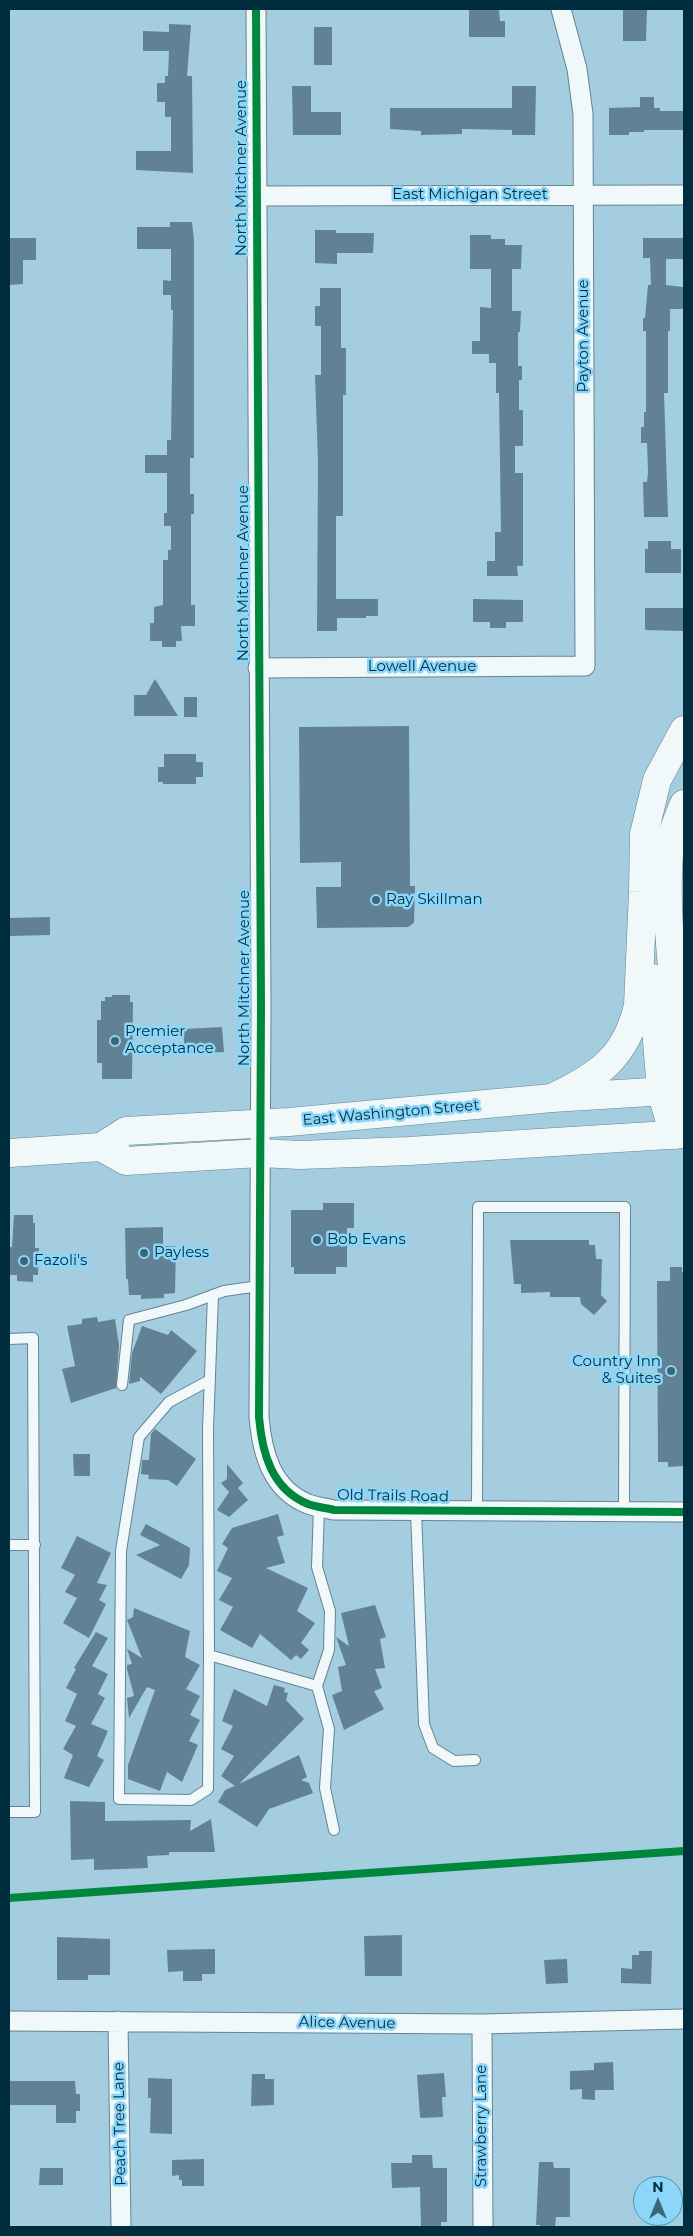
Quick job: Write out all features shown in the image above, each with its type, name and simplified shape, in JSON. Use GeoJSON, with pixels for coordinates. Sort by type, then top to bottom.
{"type":"FeatureCollection","features":[{"type":"Feature","properties":{"kind":"main road"},"geometry":{"type":"LineString","coordinates":[[552,1098],[585,1082],[606,1066],[629,1031],[638,1005],[644,892],[644,834],[652,794],[663,765],[684,730]]}},
{"type":"Feature","properties":{"kind":"main road"},"geometry":{"type":"LineString","coordinates":[[676,1090],[680,1010],[668,870],[672,836],[684,804]]}},
{"type":"Feature","properties":{"kind":"main road"},"geometry":{"type":"LineString","coordinates":[[644,892],[676,1090],[679,1134]]}},
{"type":"Feature","properties":{"kind":"main road","name":"East Washington Street"},"geometry":{"type":"LineString","coordinates":[[9,1153],[101,1147],[126,1131],[260,1138],[552,1098],[676,1090]]}},
{"type":"Feature","properties":{"kind":"main road","name":"East Washington Street"},"geometry":{"type":"LineString","coordinates":[[260,1138],[300,1155],[409,1151],[679,1134]]}},
{"type":"Feature","properties":{"kind":"street","name":"North Mitchner Avenue"},"geometry":{"type":"LineString","coordinates":[[256,9],[260,1138]]}},
{"type":"Feature","properties":{"kind":"street","name":"Payton Avenue"},"geometry":{"type":"LineString","coordinates":[[561,9],[582,97],[585,666]]}},
{"type":"Feature","properties":{"kind":"street","name":"East Michigan Street"},"geometry":{"type":"LineString","coordinates":[[256,196],[684,195]]}},
{"type":"Feature","properties":{"kind":"street","name":"Lowell Avenue"},"geometry":{"type":"LineString","coordinates":[[258,668],[585,666]]}},
{"type":"Feature","properties":{"kind":"street","name":"Old Trails Road"},"geometry":{"type":"LineString","coordinates":[[260,1138],[259,1417],[265,1457],[272,1474],[284,1488],[307,1504],[334,1510],[684,1512]]}},
{"type":"Feature","properties":{"kind":"street","name":"Alice Avenue"},"geometry":{"type":"LineString","coordinates":[[9,2021],[482,2024],[684,2019]]}},
{"type":"Feature","properties":{"kind":"street","name":"Peach Tree Lane"},"geometry":{"type":"LineString","coordinates":[[118,2021],[121,2227]]}},
{"type":"Feature","properties":{"kind":"street","name":"Strawberry Lane"},"geometry":{"type":"LineString","coordinates":[[482,2024],[483,2227]]}},
{"type":"Feature","properties":{"kind":"lane"},"geometry":{"type":"LineString","coordinates":[[477,1511],[478,1208],[625,1208],[624,1511]]}},
{"type":"Feature","properties":{"kind":"lane"},"geometry":{"type":"LineString","coordinates":[[122,1385],[129,1320],[186,1305],[224,1291],[259,1286]]}},
{"type":"Feature","properties":{"kind":"lane"},"geometry":{"type":"LineString","coordinates":[[210,1380],[169,1402],[139,1437],[121,1551],[119,1799],[191,1800],[208,1788],[210,1380],[213,1295]]}},
{"type":"Feature","properties":{"kind":"lane"},"geometry":{"type":"LineString","coordinates":[[9,1339],[33,1338],[36,1812],[9,1812]]}},
{"type":"Feature","properties":{"kind":"lane"},"geometry":{"type":"LineString","coordinates":[[319,1507],[317,1566],[330,1611],[329,1650],[317,1686],[329,1729],[325,1788],[334,1830]]}},
{"type":"Feature","properties":{"kind":"lane"},"geometry":{"type":"LineString","coordinates":[[416,1511],[424,1724],[433,1748],[454,1762],[475,1760]]}},
{"type":"Feature","properties":{"kind":"lane"},"geometry":{"type":"LineString","coordinates":[[9,1545],[35,1544]]}},
{"type":"Feature","properties":{"kind":"lane"},"geometry":{"type":"LineString","coordinates":[[209,1655],[317,1686]]}},
{"type":"Feature","properties":{"kind":"building"},"geometry":{"type":"Polygon","coordinates":[[[469,9],[499,9],[500,21],[505,21],[505,37],[469,37],[469,9]]]}},
{"type":"Feature","properties":{"kind":"building"},"geometry":{"type":"Polygon","coordinates":[[[623,9],[647,9],[646,41],[623,41],[623,9]]]}},
{"type":"Feature","properties":{"kind":"building"},"geometry":{"type":"Polygon","coordinates":[[[169,24],[191,25],[187,76],[192,76],[193,173],[136,170],[136,151],[171,151],[171,117],[165,117],[165,102],[157,102],[157,83],[165,83],[165,76],[168,76],[169,51],[143,51],[143,31],[169,32],[169,24]]]}},
{"type":"Feature","properties":{"kind":"building"},"geometry":{"type":"Polygon","coordinates":[[[314,27],[332,27],[332,65],[314,65],[314,27]]]}},
{"type":"Feature","properties":{"kind":"building"},"geometry":{"type":"Polygon","coordinates":[[[292,86],[311,86],[311,112],[341,112],[341,135],[293,135],[292,86]]]}},
{"type":"Feature","properties":{"kind":"building"},"geometry":{"type":"Polygon","coordinates":[[[512,86],[536,86],[535,135],[512,135],[512,130],[462,129],[462,134],[421,135],[421,131],[390,129],[390,108],[512,108],[512,86]]]}},
{"type":"Feature","properties":{"kind":"building"},"geometry":{"type":"Polygon","coordinates":[[[640,97],[654,97],[654,108],[660,108],[660,111],[684,111],[684,130],[644,130],[644,132],[629,132],[629,135],[609,135],[609,108],[640,107],[640,97]]]}},
{"type":"Feature","properties":{"kind":"building"},"geometry":{"type":"Polygon","coordinates":[[[170,222],[192,222],[194,240],[194,458],[190,458],[190,494],[194,494],[194,514],[191,514],[191,605],[195,605],[195,626],[181,626],[182,641],[176,641],[176,647],[162,647],[162,641],[150,641],[150,623],[154,623],[154,607],[163,605],[163,560],[168,560],[168,550],[171,550],[171,526],[164,526],[164,513],[167,513],[167,473],[145,473],[145,455],[167,455],[167,440],[171,440],[173,310],[171,310],[171,295],[163,295],[163,280],[171,281],[171,249],[137,249],[137,227],[170,227],[170,222]]]}},
{"type":"Feature","properties":{"kind":"building"},"geometry":{"type":"Polygon","coordinates":[[[315,230],[336,230],[336,233],[374,233],[373,253],[337,253],[337,264],[315,263],[315,230]]]}},
{"type":"Feature","properties":{"kind":"building"},"geometry":{"type":"Polygon","coordinates":[[[470,235],[491,235],[491,239],[505,239],[505,245],[522,245],[521,269],[512,269],[512,311],[521,311],[520,332],[518,332],[518,366],[522,366],[522,380],[519,380],[519,410],[523,410],[523,446],[515,446],[515,473],[523,473],[523,566],[517,566],[518,576],[487,576],[487,561],[495,561],[495,532],[501,532],[499,393],[496,393],[496,363],[489,363],[489,354],[472,354],[472,341],[480,341],[480,307],[491,308],[491,269],[470,269],[470,235]]]}},
{"type":"Feature","properties":{"kind":"building"},"geometry":{"type":"Polygon","coordinates":[[[9,238],[36,238],[36,260],[23,260],[23,284],[9,285],[9,238]]]}},
{"type":"Feature","properties":{"kind":"building"},"geometry":{"type":"Polygon","coordinates":[[[643,238],[684,238],[684,259],[666,259],[666,285],[683,287],[684,292],[684,309],[670,309],[670,331],[668,331],[668,393],[664,393],[668,517],[644,517],[643,482],[647,482],[648,472],[647,443],[641,443],[641,427],[644,427],[644,412],[646,412],[646,331],[643,331],[643,318],[645,318],[648,285],[651,285],[650,258],[643,258],[643,238]]]}},
{"type":"Feature","properties":{"kind":"building"},"geometry":{"type":"Polygon","coordinates":[[[320,288],[341,288],[341,348],[346,348],[346,395],[343,395],[343,516],[336,516],[336,599],[378,599],[378,616],[337,618],[337,631],[317,631],[318,462],[315,375],[321,375],[321,326],[315,326],[315,306],[320,306],[320,288]]]}},
{"type":"Feature","properties":{"kind":"building"},"geometry":{"type":"Polygon","coordinates":[[[648,541],[671,541],[671,549],[681,549],[681,573],[645,573],[645,549],[648,549],[648,541]]]}},
{"type":"Feature","properties":{"kind":"building"},"geometry":{"type":"Polygon","coordinates":[[[473,599],[523,600],[523,622],[506,622],[506,628],[490,628],[490,622],[473,622],[473,599]]]}},
{"type":"Feature","properties":{"kind":"building"},"geometry":{"type":"Polygon","coordinates":[[[645,608],[684,608],[684,631],[645,630],[645,608]]]}},
{"type":"Feature","properties":{"kind":"building"},"geometry":{"type":"Polygon","coordinates":[[[155,679],[178,716],[134,716],[134,695],[146,695],[155,679]]]}},
{"type":"Feature","properties":{"kind":"building"},"geometry":{"type":"Polygon","coordinates":[[[184,697],[197,697],[197,717],[184,717],[184,697]]]}},
{"type":"Feature","properties":{"kind":"building"},"geometry":{"type":"Polygon","coordinates":[[[409,726],[410,886],[415,886],[414,923],[408,927],[317,928],[316,887],[341,887],[341,862],[300,863],[299,727],[409,726]]]}},
{"type":"Feature","properties":{"kind":"building"},"geometry":{"type":"Polygon","coordinates":[[[164,754],[196,754],[196,762],[203,762],[203,777],[196,777],[196,784],[163,784],[163,782],[158,782],[158,767],[164,767],[164,754]]]}},
{"type":"Feature","properties":{"kind":"building"},"geometry":{"type":"Polygon","coordinates":[[[50,917],[50,935],[9,936],[9,918],[50,917]]]}},
{"type":"Feature","properties":{"kind":"building","name":"Premier Acceptance"},"geometry":{"type":"Polygon","coordinates":[[[112,995],[130,995],[130,1002],[133,1002],[132,1079],[102,1079],[102,1063],[97,1063],[97,1020],[101,1020],[101,1001],[105,1001],[105,997],[112,997],[112,995]]]}},
{"type":"Feature","properties":{"kind":"building"},"geometry":{"type":"Polygon","coordinates":[[[222,1027],[224,1052],[185,1054],[183,1029],[222,1027]]]}},
{"type":"Feature","properties":{"kind":"building"},"geometry":{"type":"Polygon","coordinates":[[[323,1203],[354,1203],[354,1228],[347,1228],[347,1267],[336,1267],[336,1274],[294,1274],[294,1267],[291,1267],[291,1210],[323,1210],[323,1203]]]}},
{"type":"Feature","properties":{"kind":"building","name":"Fazoli's"},"geometry":{"type":"Polygon","coordinates":[[[14,1215],[33,1215],[33,1223],[35,1223],[35,1248],[39,1248],[38,1275],[33,1275],[33,1282],[17,1281],[17,1275],[9,1275],[9,1247],[12,1247],[14,1215]]]}},
{"type":"Feature","properties":{"kind":"building","name":"Payless"},"geometry":{"type":"Polygon","coordinates":[[[163,1227],[163,1246],[176,1246],[175,1293],[164,1294],[164,1298],[141,1299],[141,1295],[129,1295],[128,1279],[126,1279],[125,1228],[163,1227]]]}},
{"type":"Feature","properties":{"kind":"building"},"geometry":{"type":"Polygon","coordinates":[[[510,1240],[589,1240],[589,1245],[595,1245],[596,1259],[602,1259],[601,1295],[607,1301],[594,1315],[581,1304],[580,1297],[550,1297],[550,1292],[521,1293],[521,1284],[514,1284],[510,1240]]]}},
{"type":"Feature","properties":{"kind":"building","name":"Country Inn & Suites"},"geometry":{"type":"Polygon","coordinates":[[[670,1267],[682,1267],[682,1272],[684,1272],[684,1466],[668,1467],[668,1462],[658,1462],[657,1281],[670,1281],[670,1267]]]}},
{"type":"Feature","properties":{"kind":"building"},"geometry":{"type":"Polygon","coordinates":[[[97,1317],[98,1322],[115,1319],[119,1345],[116,1388],[71,1403],[62,1369],[75,1366],[67,1326],[82,1324],[82,1319],[97,1317]]]}},
{"type":"Feature","properties":{"kind":"building"},"geometry":{"type":"Polygon","coordinates":[[[142,1326],[168,1335],[171,1330],[197,1351],[161,1394],[140,1377],[140,1381],[129,1384],[132,1353],[142,1326]]]}},
{"type":"Feature","properties":{"kind":"building"},"geometry":{"type":"Polygon","coordinates":[[[155,1429],[196,1459],[177,1486],[168,1480],[148,1479],[149,1475],[141,1474],[142,1460],[149,1460],[151,1434],[155,1429]]]}},
{"type":"Feature","properties":{"kind":"building"},"geometry":{"type":"Polygon","coordinates":[[[73,1454],[90,1454],[90,1476],[74,1476],[73,1454]]]}},
{"type":"Feature","properties":{"kind":"building"},"geometry":{"type":"Polygon","coordinates":[[[227,1464],[243,1483],[238,1488],[248,1500],[229,1517],[217,1510],[229,1492],[221,1483],[227,1479],[227,1464]]]}},
{"type":"Feature","properties":{"kind":"building"},"geometry":{"type":"Polygon","coordinates":[[[278,1514],[284,1535],[277,1537],[285,1563],[266,1568],[308,1588],[297,1611],[315,1623],[301,1643],[309,1650],[301,1659],[296,1655],[291,1660],[260,1634],[252,1648],[220,1630],[233,1607],[219,1600],[232,1578],[217,1571],[228,1548],[222,1544],[232,1528],[278,1514]]]}},
{"type":"Feature","properties":{"kind":"building"},"geometry":{"type":"Polygon","coordinates":[[[146,1524],[190,1548],[189,1565],[181,1579],[136,1555],[160,1545],[140,1535],[146,1524]]]}},
{"type":"Feature","properties":{"kind":"building"},"geometry":{"type":"Polygon","coordinates":[[[77,1536],[111,1553],[97,1583],[107,1585],[99,1600],[106,1604],[89,1638],[63,1623],[77,1598],[65,1592],[75,1575],[61,1568],[77,1536]]]}},
{"type":"Feature","properties":{"kind":"building"},"geometry":{"type":"Polygon","coordinates":[[[375,1605],[386,1637],[380,1639],[385,1668],[375,1669],[382,1688],[374,1691],[384,1709],[344,1730],[332,1695],[342,1691],[338,1667],[346,1665],[336,1637],[349,1646],[341,1613],[375,1605]]]}},
{"type":"Feature","properties":{"kind":"building"},"geometry":{"type":"Polygon","coordinates":[[[134,1608],[190,1631],[185,1657],[200,1665],[186,1689],[200,1696],[190,1715],[200,1720],[189,1741],[198,1745],[182,1782],[167,1772],[160,1791],[128,1779],[128,1765],[155,1690],[147,1687],[129,1718],[127,1698],[134,1696],[127,1669],[127,1665],[132,1664],[127,1649],[142,1658],[127,1620],[133,1617],[134,1608]]]}},
{"type":"Feature","properties":{"kind":"building"},"geometry":{"type":"Polygon","coordinates":[[[96,1632],[108,1638],[92,1666],[108,1674],[98,1694],[105,1698],[91,1724],[108,1731],[97,1756],[104,1760],[89,1787],[64,1778],[73,1755],[63,1749],[76,1726],[65,1721],[77,1694],[66,1688],[76,1669],[74,1668],[96,1632]]]}},
{"type":"Feature","properties":{"kind":"building"},"geometry":{"type":"Polygon","coordinates":[[[274,1685],[285,1688],[284,1692],[288,1693],[286,1700],[304,1719],[239,1784],[299,1755],[307,1777],[301,1780],[309,1783],[313,1793],[269,1809],[257,1827],[218,1802],[225,1790],[235,1786],[221,1776],[234,1756],[221,1749],[233,1726],[222,1721],[234,1689],[267,1706],[274,1685]]]}},
{"type":"Feature","properties":{"kind":"building"},"geometry":{"type":"Polygon","coordinates":[[[70,1801],[105,1802],[105,1821],[191,1820],[190,1831],[211,1819],[215,1852],[169,1852],[169,1855],[147,1856],[148,1868],[94,1870],[94,1859],[71,1860],[70,1801]]]}},
{"type":"Feature","properties":{"kind":"building"},"geometry":{"type":"Polygon","coordinates":[[[402,1935],[402,1976],[365,1976],[364,1936],[402,1935]]]}},
{"type":"Feature","properties":{"kind":"building"},"geometry":{"type":"Polygon","coordinates":[[[57,1937],[110,1939],[110,1975],[88,1975],[88,1980],[57,1980],[57,1937]]]}},
{"type":"Feature","properties":{"kind":"building"},"geometry":{"type":"Polygon","coordinates":[[[215,1949],[215,1974],[202,1974],[202,1981],[183,1981],[183,1971],[168,1972],[167,1950],[215,1949]]]}},
{"type":"Feature","properties":{"kind":"building"},"geometry":{"type":"Polygon","coordinates":[[[639,1951],[652,1951],[651,1984],[621,1983],[621,1968],[632,1969],[632,1955],[639,1955],[639,1951]]]}},
{"type":"Feature","properties":{"kind":"building"},"geometry":{"type":"Polygon","coordinates":[[[567,1959],[568,1983],[546,1984],[544,1960],[567,1959]]]}},
{"type":"Feature","properties":{"kind":"building"},"geometry":{"type":"Polygon","coordinates":[[[613,2062],[614,2090],[595,2090],[595,2100],[582,2099],[582,2089],[570,2090],[570,2071],[594,2070],[594,2063],[613,2062]]]}},
{"type":"Feature","properties":{"kind":"building"},"geometry":{"type":"Polygon","coordinates":[[[444,2073],[446,2097],[442,2097],[443,2117],[420,2117],[417,2075],[444,2073]]]}},
{"type":"Feature","properties":{"kind":"building"},"geometry":{"type":"Polygon","coordinates":[[[252,2074],[265,2074],[265,2079],[274,2079],[274,2105],[251,2106],[252,2074]]]}},
{"type":"Feature","properties":{"kind":"building"},"geometry":{"type":"Polygon","coordinates":[[[148,2078],[172,2079],[172,2134],[150,2133],[151,2098],[148,2098],[148,2078]]]}},
{"type":"Feature","properties":{"kind":"building"},"geometry":{"type":"Polygon","coordinates":[[[9,2081],[75,2081],[76,2094],[80,2094],[80,2111],[76,2111],[76,2123],[56,2123],[56,2105],[9,2105],[9,2081]]]}},
{"type":"Feature","properties":{"kind":"building"},"geometry":{"type":"Polygon","coordinates":[[[412,2155],[432,2155],[433,2168],[447,2168],[447,2222],[441,2222],[441,2227],[421,2227],[420,2187],[392,2188],[391,2163],[412,2163],[412,2155]]]}},
{"type":"Feature","properties":{"kind":"building"},"geometry":{"type":"Polygon","coordinates":[[[204,2159],[204,2186],[182,2186],[182,2180],[179,2180],[179,2175],[172,2176],[172,2160],[204,2159]]]}},
{"type":"Feature","properties":{"kind":"building"},"geometry":{"type":"Polygon","coordinates":[[[539,2162],[553,2162],[554,2168],[570,2168],[570,2217],[556,2217],[555,2227],[540,2227],[540,2225],[536,2225],[539,2162]]]}},
{"type":"Feature","properties":{"kind":"building"},"geometry":{"type":"Polygon","coordinates":[[[40,2168],[63,2168],[63,2185],[39,2185],[40,2168]]]}},
{"type":"Feature","properties":{"kind":"cycle path"},"geometry":{"type":"LineString","coordinates":[[256,9],[261,1006],[259,1417],[266,1456],[277,1479],[295,1497],[308,1504],[334,1510],[684,1512]]}},
{"type":"Feature","properties":{"kind":"cycle path"},"geometry":{"type":"LineString","coordinates":[[9,1898],[684,1851]]}},
{"type":"Feature","properties":{"kind":"place","name":"Ray Skillman"},"geometry":{"type":"Point","coordinates":[376,900]}},
{"type":"Feature","properties":{"kind":"place","name":"Premier Acceptance"},"geometry":{"type":"Point","coordinates":[115,1041]}},
{"type":"Feature","properties":{"kind":"place","name":"Bob Evans"},"geometry":{"type":"Point","coordinates":[317,1240]}},
{"type":"Feature","properties":{"kind":"place","name":"Payless"},"geometry":{"type":"Point","coordinates":[144,1253]}},
{"type":"Feature","properties":{"kind":"place","name":"Fazoli's"},"geometry":{"type":"Point","coordinates":[24,1261]}},
{"type":"Feature","properties":{"kind":"place","name":"Country Inn & Suites"},"geometry":{"type":"Point","coordinates":[671,1371]}}]}
